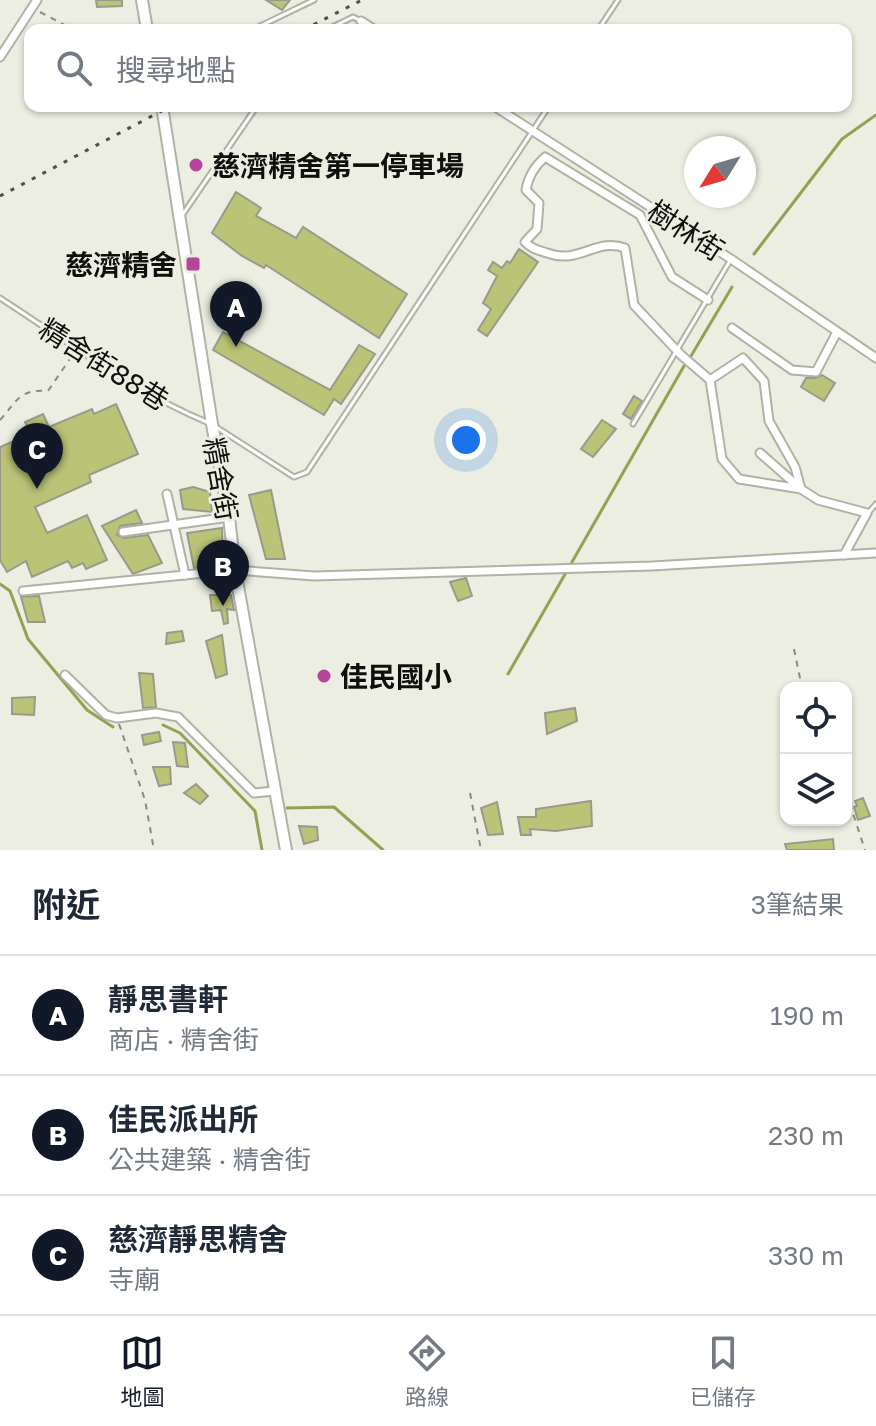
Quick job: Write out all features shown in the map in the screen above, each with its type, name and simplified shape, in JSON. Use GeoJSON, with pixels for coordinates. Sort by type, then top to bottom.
{"type":"FeatureCollection","features":[{"type":"Feature","properties":{"kind":"street"},"geometry":{"type":"LineString","coordinates":[[142,0],[146,24]]}},
{"type":"Feature","properties":{"kind":"street"},"geometry":{"type":"LineString","coordinates":[[0,57],[35,4]]}},
{"type":"Feature","properties":{"kind":"street"},"geometry":{"type":"LineString","coordinates":[[361,21],[366,24]]}},
{"type":"Feature","properties":{"kind":"street","name":"精舍街"},"geometry":{"type":"LineString","coordinates":[[163,112],[235,570],[286,850]]}},
{"type":"Feature","properties":{"kind":"street","name":"樹林街"},"geometry":{"type":"LineString","coordinates":[[503,112],[731,259],[876,358]]}},
{"type":"Feature","properties":{"kind":"street"},"geometry":{"type":"LineString","coordinates":[[708,300],[672,277],[640,215],[545,157],[540,162],[528,180],[526,190],[539,203],[537,229],[525,242],[531,248],[562,259],[611,243],[625,248],[634,305],[710,380],[722,459],[739,479],[801,489]]}},
{"type":"Feature","properties":{"kind":"street"},"geometry":{"type":"LineString","coordinates":[[732,328],[792,370],[816,372],[837,332]]}},
{"type":"Feature","properties":{"kind":"street"},"geometry":{"type":"LineString","coordinates":[[710,380],[743,358],[764,381],[769,421],[795,467],[801,489]]}},
{"type":"Feature","properties":{"kind":"street"},"geometry":{"type":"LineString","coordinates":[[760,453],[818,500],[867,513],[844,555]]}},
{"type":"Feature","properties":{"kind":"street"},"geometry":{"type":"LineString","coordinates":[[167,494],[185,575]]}},
{"type":"Feature","properties":{"kind":"street"},"geometry":{"type":"LineString","coordinates":[[123,532],[229,517]]}},
{"type":"Feature","properties":{"kind":"street"},"geometry":{"type":"LineString","coordinates":[[23,591],[235,570],[314,576],[652,566],[876,553]]}},
{"type":"Feature","properties":{"kind":"street"},"geometry":{"type":"LineString","coordinates":[[65,675],[106,715],[117,718],[156,713],[178,717],[254,793],[274,791]]}},
{"type":"Feature","properties":{"kind":"lane"},"geometry":{"type":"LineString","coordinates":[[262,24],[314,0]]}},
{"type":"Feature","properties":{"kind":"lane"},"geometry":{"type":"LineString","coordinates":[[602,24],[618,0]]}},
{"type":"Feature","properties":{"kind":"lane"},"geometry":{"type":"LineString","coordinates":[[338,24],[353,17],[361,21]]}},
{"type":"Feature","properties":{"kind":"lane"},"geometry":{"type":"LineString","coordinates":[[180,217],[253,112]]}},
{"type":"Feature","properties":{"kind":"lane"},"geometry":{"type":"LineString","coordinates":[[533,131],[545,112]]}},
{"type":"Feature","properties":{"kind":"lane","name":"精舍街88巷"},"geometry":{"type":"LineString","coordinates":[[0,298],[150,395],[212,424],[294,477],[307,472],[533,131]]}},
{"type":"Feature","properties":{"kind":"lane"},"geometry":{"type":"LineString","coordinates":[[633,424],[731,259]]}},
{"type":"Feature","properties":{"kind":"lane"},"geometry":{"type":"LineString","coordinates":[[867,513],[876,504]]}},
{"type":"Feature","properties":{"kind":"path"},"geometry":{"type":"LineString","coordinates":[[35,4],[65,24]]}},
{"type":"Feature","properties":{"kind":"path"},"geometry":{"type":"LineString","coordinates":[[0,420],[22,393],[48,391],[77,348]]}},
{"type":"Feature","properties":{"kind":"path"},"geometry":{"type":"LineString","coordinates":[[794,649],[801,682]]}},
{"type":"Feature","properties":{"kind":"path"},"geometry":{"type":"LineString","coordinates":[[117,718],[145,800],[154,850]]}},
{"type":"Feature","properties":{"kind":"path"},"geometry":{"type":"LineString","coordinates":[[470,793],[481,850]]}},
{"type":"Feature","properties":{"kind":"path"},"geometry":{"type":"LineString","coordinates":[[852,810],[865,850]]}},
{"type":"Feature","properties":{"kind":"building"},"geometry":{"type":"Polygon","coordinates":[[[96,0],[122,0],[122,6],[97,7],[96,0]]]}},
{"type":"Feature","properties":{"kind":"building"},"geometry":{"type":"Polygon","coordinates":[[[266,0],[290,0],[282,10],[266,0]]]}},
{"type":"Feature","properties":{"kind":"building"},"geometry":{"type":"Polygon","coordinates":[[[236,192],[261,208],[256,216],[296,238],[303,227],[407,294],[379,338],[266,265],[264,268],[242,256],[212,233],[236,192]]]}},
{"type":"Feature","properties":{"kind":"building"},"geometry":{"type":"Polygon","coordinates":[[[519,249],[538,262],[487,336],[478,330],[491,309],[483,303],[497,276],[488,270],[493,262],[502,268],[507,261],[510,263],[519,249]]]}},
{"type":"Feature","properties":{"kind":"building"},"geometry":{"type":"Polygon","coordinates":[[[223,332],[330,390],[359,345],[375,354],[341,404],[334,399],[324,415],[213,350],[223,332]]]}},
{"type":"Feature","properties":{"kind":"building"},"geometry":{"type":"Polygon","coordinates":[[[822,375],[835,383],[824,401],[801,387],[806,378],[822,375]]]}},
{"type":"Feature","properties":{"kind":"building"},"geometry":{"type":"Polygon","coordinates":[[[634,396],[642,401],[631,419],[623,414],[634,396]]]}},
{"type":"Feature","properties":{"kind":"building"},"geometry":{"type":"Polygon","coordinates":[[[116,404],[138,454],[89,475],[91,482],[35,507],[47,533],[87,515],[107,560],[86,569],[83,563],[72,568],[68,561],[32,577],[26,561],[7,572],[0,560],[0,447],[30,434],[25,422],[43,414],[49,427],[92,409],[94,414],[116,404]]]}},
{"type":"Feature","properties":{"kind":"building"},"geometry":{"type":"Polygon","coordinates":[[[602,420],[616,429],[593,457],[581,449],[602,420]]]}},
{"type":"Feature","properties":{"kind":"building"},"geometry":{"type":"Polygon","coordinates":[[[193,487],[210,492],[212,512],[183,509],[180,490],[193,487]]]}},
{"type":"Feature","properties":{"kind":"building"},"geometry":{"type":"Polygon","coordinates":[[[271,490],[285,559],[266,559],[249,495],[271,490]]]}},
{"type":"Feature","properties":{"kind":"building"},"geometry":{"type":"Polygon","coordinates":[[[136,510],[142,523],[120,526],[117,535],[124,538],[148,535],[162,563],[133,574],[102,526],[136,510]]]}},
{"type":"Feature","properties":{"kind":"building"},"geometry":{"type":"Polygon","coordinates":[[[222,528],[223,563],[194,568],[187,533],[222,528]]]}},
{"type":"Feature","properties":{"kind":"building"},"geometry":{"type":"Polygon","coordinates":[[[466,578],[472,596],[458,601],[450,582],[466,578]]]}},
{"type":"Feature","properties":{"kind":"building"},"geometry":{"type":"Polygon","coordinates":[[[210,595],[231,595],[234,610],[227,609],[228,623],[224,624],[221,610],[212,611],[210,595]]]}},
{"type":"Feature","properties":{"kind":"building"},"geometry":{"type":"Polygon","coordinates":[[[39,596],[45,622],[28,622],[21,597],[39,596]]]}},
{"type":"Feature","properties":{"kind":"building"},"geometry":{"type":"Polygon","coordinates":[[[182,631],[184,641],[166,644],[167,633],[182,631]]]}},
{"type":"Feature","properties":{"kind":"building"},"geometry":{"type":"Polygon","coordinates":[[[222,635],[227,674],[216,678],[206,641],[222,635]]]}},
{"type":"Feature","properties":{"kind":"building"},"geometry":{"type":"Polygon","coordinates":[[[139,673],[153,674],[156,707],[143,708],[139,673]]]}},
{"type":"Feature","properties":{"kind":"building"},"geometry":{"type":"Polygon","coordinates":[[[35,697],[34,715],[12,714],[12,698],[35,697]]]}},
{"type":"Feature","properties":{"kind":"building"},"geometry":{"type":"Polygon","coordinates":[[[575,708],[577,721],[547,734],[545,713],[575,708]]]}},
{"type":"Feature","properties":{"kind":"building"},"geometry":{"type":"Polygon","coordinates":[[[159,732],[161,741],[144,745],[142,735],[159,732]]]}},
{"type":"Feature","properties":{"kind":"building"},"geometry":{"type":"Polygon","coordinates":[[[173,742],[185,743],[188,767],[177,766],[173,742]]]}},
{"type":"Feature","properties":{"kind":"building"},"geometry":{"type":"Polygon","coordinates":[[[153,767],[170,767],[171,784],[159,786],[153,767]]]}},
{"type":"Feature","properties":{"kind":"building"},"geometry":{"type":"Polygon","coordinates":[[[196,784],[208,796],[200,804],[184,793],[196,784]]]}},
{"type":"Feature","properties":{"kind":"building"},"geometry":{"type":"Polygon","coordinates":[[[863,798],[870,816],[858,820],[855,801],[863,798]]]}},
{"type":"Feature","properties":{"kind":"building"},"geometry":{"type":"Polygon","coordinates":[[[591,801],[592,826],[556,831],[530,829],[531,835],[521,835],[518,817],[536,817],[536,809],[591,801]]]}},
{"type":"Feature","properties":{"kind":"building"},"geometry":{"type":"Polygon","coordinates":[[[497,802],[503,834],[488,835],[481,808],[497,802]]]}},
{"type":"Feature","properties":{"kind":"building"},"geometry":{"type":"Polygon","coordinates":[[[299,826],[317,827],[318,840],[304,844],[299,826]]]}},
{"type":"Feature","properties":{"kind":"building"},"geometry":{"type":"Polygon","coordinates":[[[833,839],[834,850],[787,850],[785,844],[833,839]]]}},
{"type":"Feature","properties":{"kind":"waterway"},"geometry":{"type":"LineString","coordinates":[[754,254],[842,139],[876,115]]}},
{"type":"Feature","properties":{"kind":"waterway"},"geometry":{"type":"LineString","coordinates":[[691,356],[732,287]]}},
{"type":"Feature","properties":{"kind":"waterway"},"geometry":{"type":"LineString","coordinates":[[508,674],[684,366]]}},
{"type":"Feature","properties":{"kind":"waterway"},"geometry":{"type":"LineString","coordinates":[[0,584],[10,591],[28,639],[87,710],[113,727]]}},
{"type":"Feature","properties":{"kind":"waterway"},"geometry":{"type":"LineString","coordinates":[[163,725],[180,733],[255,811],[262,850]]}},
{"type":"Feature","properties":{"kind":"waterway"},"geometry":{"type":"LineString","coordinates":[[287,808],[334,807],[383,850]]}},
{"type":"Feature","properties":{"kind":"railway"},"geometry":{"type":"LineString","coordinates":[[315,24],[362,0]]}},
{"type":"Feature","properties":{"kind":"railway"},"geometry":{"type":"LineString","coordinates":[[0,196],[160,112]]}},
{"type":"Feature","properties":{"kind":"place","name":"慈濟精舍第一停車場"},"geometry":{"type":"Point","coordinates":[196,165]}},
{"type":"Feature","properties":{"kind":"place","name":"慈濟精舍"},"geometry":{"type":"Point","coordinates":[193,264]}},
{"type":"Feature","properties":{"kind":"place","name":"靜思書軒"},"geometry":{"type":"Point","coordinates":[236,347]}},
{"type":"Feature","properties":{"kind":"place","name":"慈濟靜思精舍"},"geometry":{"type":"Point","coordinates":[37,489]}},
{"type":"Feature","properties":{"kind":"place","name":"佳民派出所"},"geometry":{"type":"Point","coordinates":[223,606]}},
{"type":"Feature","properties":{"kind":"place","name":"佳民國小"},"geometry":{"type":"Point","coordinates":[324,676]}}]}
